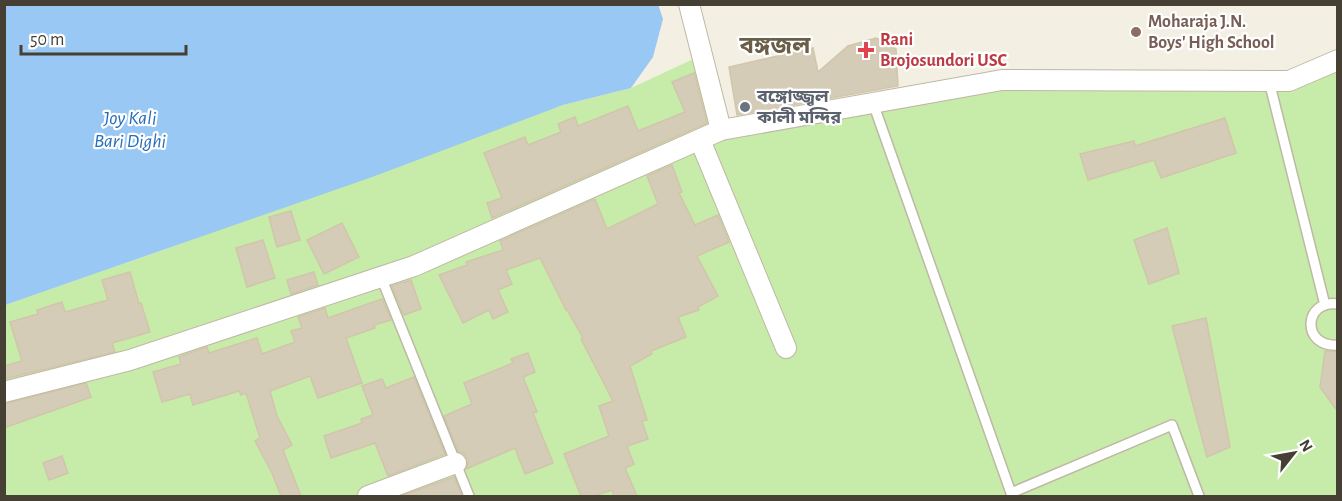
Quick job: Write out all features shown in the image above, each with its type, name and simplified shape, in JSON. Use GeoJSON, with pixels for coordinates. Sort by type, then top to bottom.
{"type":"FeatureCollection","features":[{"type":"Feature","properties":{"kind":"street"},"geometry":{"type":"LineString","coordinates":[[689,4],[722,130]]}},
{"type":"Feature","properties":{"kind":"street"},"geometry":{"type":"LineString","coordinates":[[4,392],[130,360],[414,266],[722,130],[1002,80],[1289,81],[1338,60]]}},
{"type":"Feature","properties":{"kind":"street"},"geometry":{"type":"LineString","coordinates":[[700,140],[786,348]]}},
{"type":"Feature","properties":{"kind":"street"},"geometry":{"type":"LineString","coordinates":[[368,496],[456,463]]}},
{"type":"Feature","properties":{"kind":"lane"},"geometry":{"type":"LineString","coordinates":[[1269,81],[1325,305]]}},
{"type":"Feature","properties":{"kind":"lane"},"geometry":{"type":"LineString","coordinates":[[873,103],[1011,493],[1172,425],[1199,496]]}},
{"type":"Feature","properties":{"kind":"lane"},"geometry":{"type":"LineString","coordinates":[[381,277],[469,496]]}},
{"type":"Feature","properties":{"kind":"lane"},"geometry":{"type":"LineString","coordinates":[[1338,304],[1331,303],[1318,308],[1311,320],[1313,334],[1317,340],[1323,344],[1338,345]]}},
{"type":"Feature","properties":{"kind":"green space"},"geometry":{"type":"Polygon","coordinates":[[[702,55],[721,130],[1002,80],[1289,81],[1337,60],[1337,496],[5,496],[4,305],[563,105],[631,88],[702,55]]]}},
{"type":"Feature","properties":{"kind":"water","name":"Joy Kali Bari Dighi"},"geometry":{"type":"Polygon","coordinates":[[[658,4],[663,19],[653,57],[631,88],[563,105],[375,176],[5,305],[5,5],[658,4]]]}},
{"type":"Feature","properties":{"kind":"building"},"geometry":{"type":"Polygon","coordinates":[[[876,38],[896,49],[898,86],[737,115],[729,67],[813,48],[818,72],[848,46],[876,38]]]}},
{"type":"Feature","properties":{"kind":"building"},"geometry":{"type":"Polygon","coordinates":[[[694,73],[707,123],[492,218],[487,203],[502,198],[484,153],[525,137],[528,145],[561,132],[558,124],[575,117],[578,126],[628,106],[638,131],[685,112],[672,82],[694,73]]]}},
{"type":"Feature","properties":{"kind":"building"},"geometry":{"type":"Polygon","coordinates":[[[1225,118],[1236,153],[1161,178],[1154,160],[1088,180],[1080,154],[1134,141],[1135,146],[1225,118]]]}},
{"type":"Feature","properties":{"kind":"building"},"geometry":{"type":"Polygon","coordinates":[[[672,165],[682,192],[679,193],[695,225],[718,215],[729,242],[697,256],[718,296],[698,307],[699,310],[678,317],[686,337],[651,351],[652,354],[630,366],[647,420],[642,421],[648,439],[627,446],[634,464],[625,468],[637,496],[614,496],[612,490],[594,496],[581,496],[564,454],[609,436],[599,406],[613,401],[581,339],[583,338],[540,258],[506,270],[512,284],[498,290],[508,312],[493,319],[489,310],[463,323],[439,275],[467,265],[466,262],[503,250],[500,241],[595,199],[607,229],[658,204],[647,176],[672,165]]]}},
{"type":"Feature","properties":{"kind":"building"},"geometry":{"type":"Polygon","coordinates":[[[291,211],[300,240],[277,247],[269,217],[291,211]]]}},
{"type":"Feature","properties":{"kind":"building"},"geometry":{"type":"Polygon","coordinates":[[[342,223],[359,257],[324,274],[307,240],[342,223]]]}},
{"type":"Feature","properties":{"kind":"building"},"geometry":{"type":"Polygon","coordinates":[[[1167,228],[1179,273],[1149,284],[1134,240],[1167,228]]]}},
{"type":"Feature","properties":{"kind":"building"},"geometry":{"type":"Polygon","coordinates":[[[263,240],[275,278],[247,287],[236,248],[263,240]]]}},
{"type":"Feature","properties":{"kind":"building"},"geometry":{"type":"Polygon","coordinates":[[[130,272],[150,332],[112,343],[115,352],[4,379],[4,366],[22,361],[10,322],[38,314],[37,310],[62,302],[65,312],[108,300],[102,280],[130,272]]]}},
{"type":"Feature","properties":{"kind":"building"},"geometry":{"type":"Polygon","coordinates":[[[314,272],[318,285],[291,294],[287,280],[314,272]]]}},
{"type":"Feature","properties":{"kind":"building"},"geometry":{"type":"Polygon","coordinates":[[[411,280],[421,309],[404,315],[392,286],[411,280]]]}},
{"type":"Feature","properties":{"kind":"building"},"geometry":{"type":"Polygon","coordinates":[[[382,299],[391,320],[346,338],[362,383],[318,398],[310,376],[270,391],[277,416],[292,445],[283,450],[301,496],[281,496],[255,441],[260,438],[246,393],[241,395],[239,391],[193,405],[190,394],[162,402],[153,372],[181,364],[179,357],[207,347],[209,353],[257,338],[262,354],[295,342],[291,331],[302,328],[298,317],[325,308],[328,318],[382,299]]]}},
{"type":"Feature","properties":{"kind":"building"},"geometry":{"type":"Polygon","coordinates":[[[1206,318],[1230,447],[1207,457],[1172,326],[1206,318]]]}},
{"type":"Feature","properties":{"kind":"building"},"geometry":{"type":"Polygon","coordinates":[[[1325,351],[1338,352],[1338,412],[1320,387],[1325,351]]]}},
{"type":"Feature","properties":{"kind":"building"},"geometry":{"type":"Polygon","coordinates":[[[528,353],[535,372],[523,377],[537,412],[533,413],[553,463],[525,474],[515,448],[466,469],[467,458],[458,451],[444,416],[472,404],[464,383],[513,363],[511,359],[528,353]]]}},
{"type":"Feature","properties":{"kind":"building"},"geometry":{"type":"Polygon","coordinates":[[[414,377],[445,454],[388,476],[375,443],[331,458],[324,436],[362,423],[361,419],[373,415],[362,386],[382,379],[386,388],[414,377]]]}},
{"type":"Feature","properties":{"kind":"building"},"geometry":{"type":"Polygon","coordinates":[[[86,383],[91,397],[4,428],[4,404],[86,383]]]}},
{"type":"Feature","properties":{"kind":"building"},"geometry":{"type":"Polygon","coordinates":[[[62,456],[68,473],[49,480],[43,463],[62,456]]]}},
{"type":"Feature","properties":{"kind":"building"},"geometry":{"type":"Polygon","coordinates":[[[454,477],[462,496],[401,496],[454,477]]]}},
{"type":"Feature","properties":{"kind":"place","name":"Moharaja J.N. Boys' High School"},"geometry":{"type":"Point","coordinates":[1136,32]}},
{"type":"Feature","properties":{"kind":"place","name":"Rani Brojosundori USC"},"geometry":{"type":"Point","coordinates":[866,50]}},
{"type":"Feature","properties":{"kind":"place","name":"বঙ্গোজ্জ্বল কালী মন্দির"},"geometry":{"type":"Point","coordinates":[745,107]}},
{"type":"Feature","properties":{"kind":"district","name":"বঙ্গজল"},"geometry":{"type":"Point","coordinates":[775,46]}}]}
